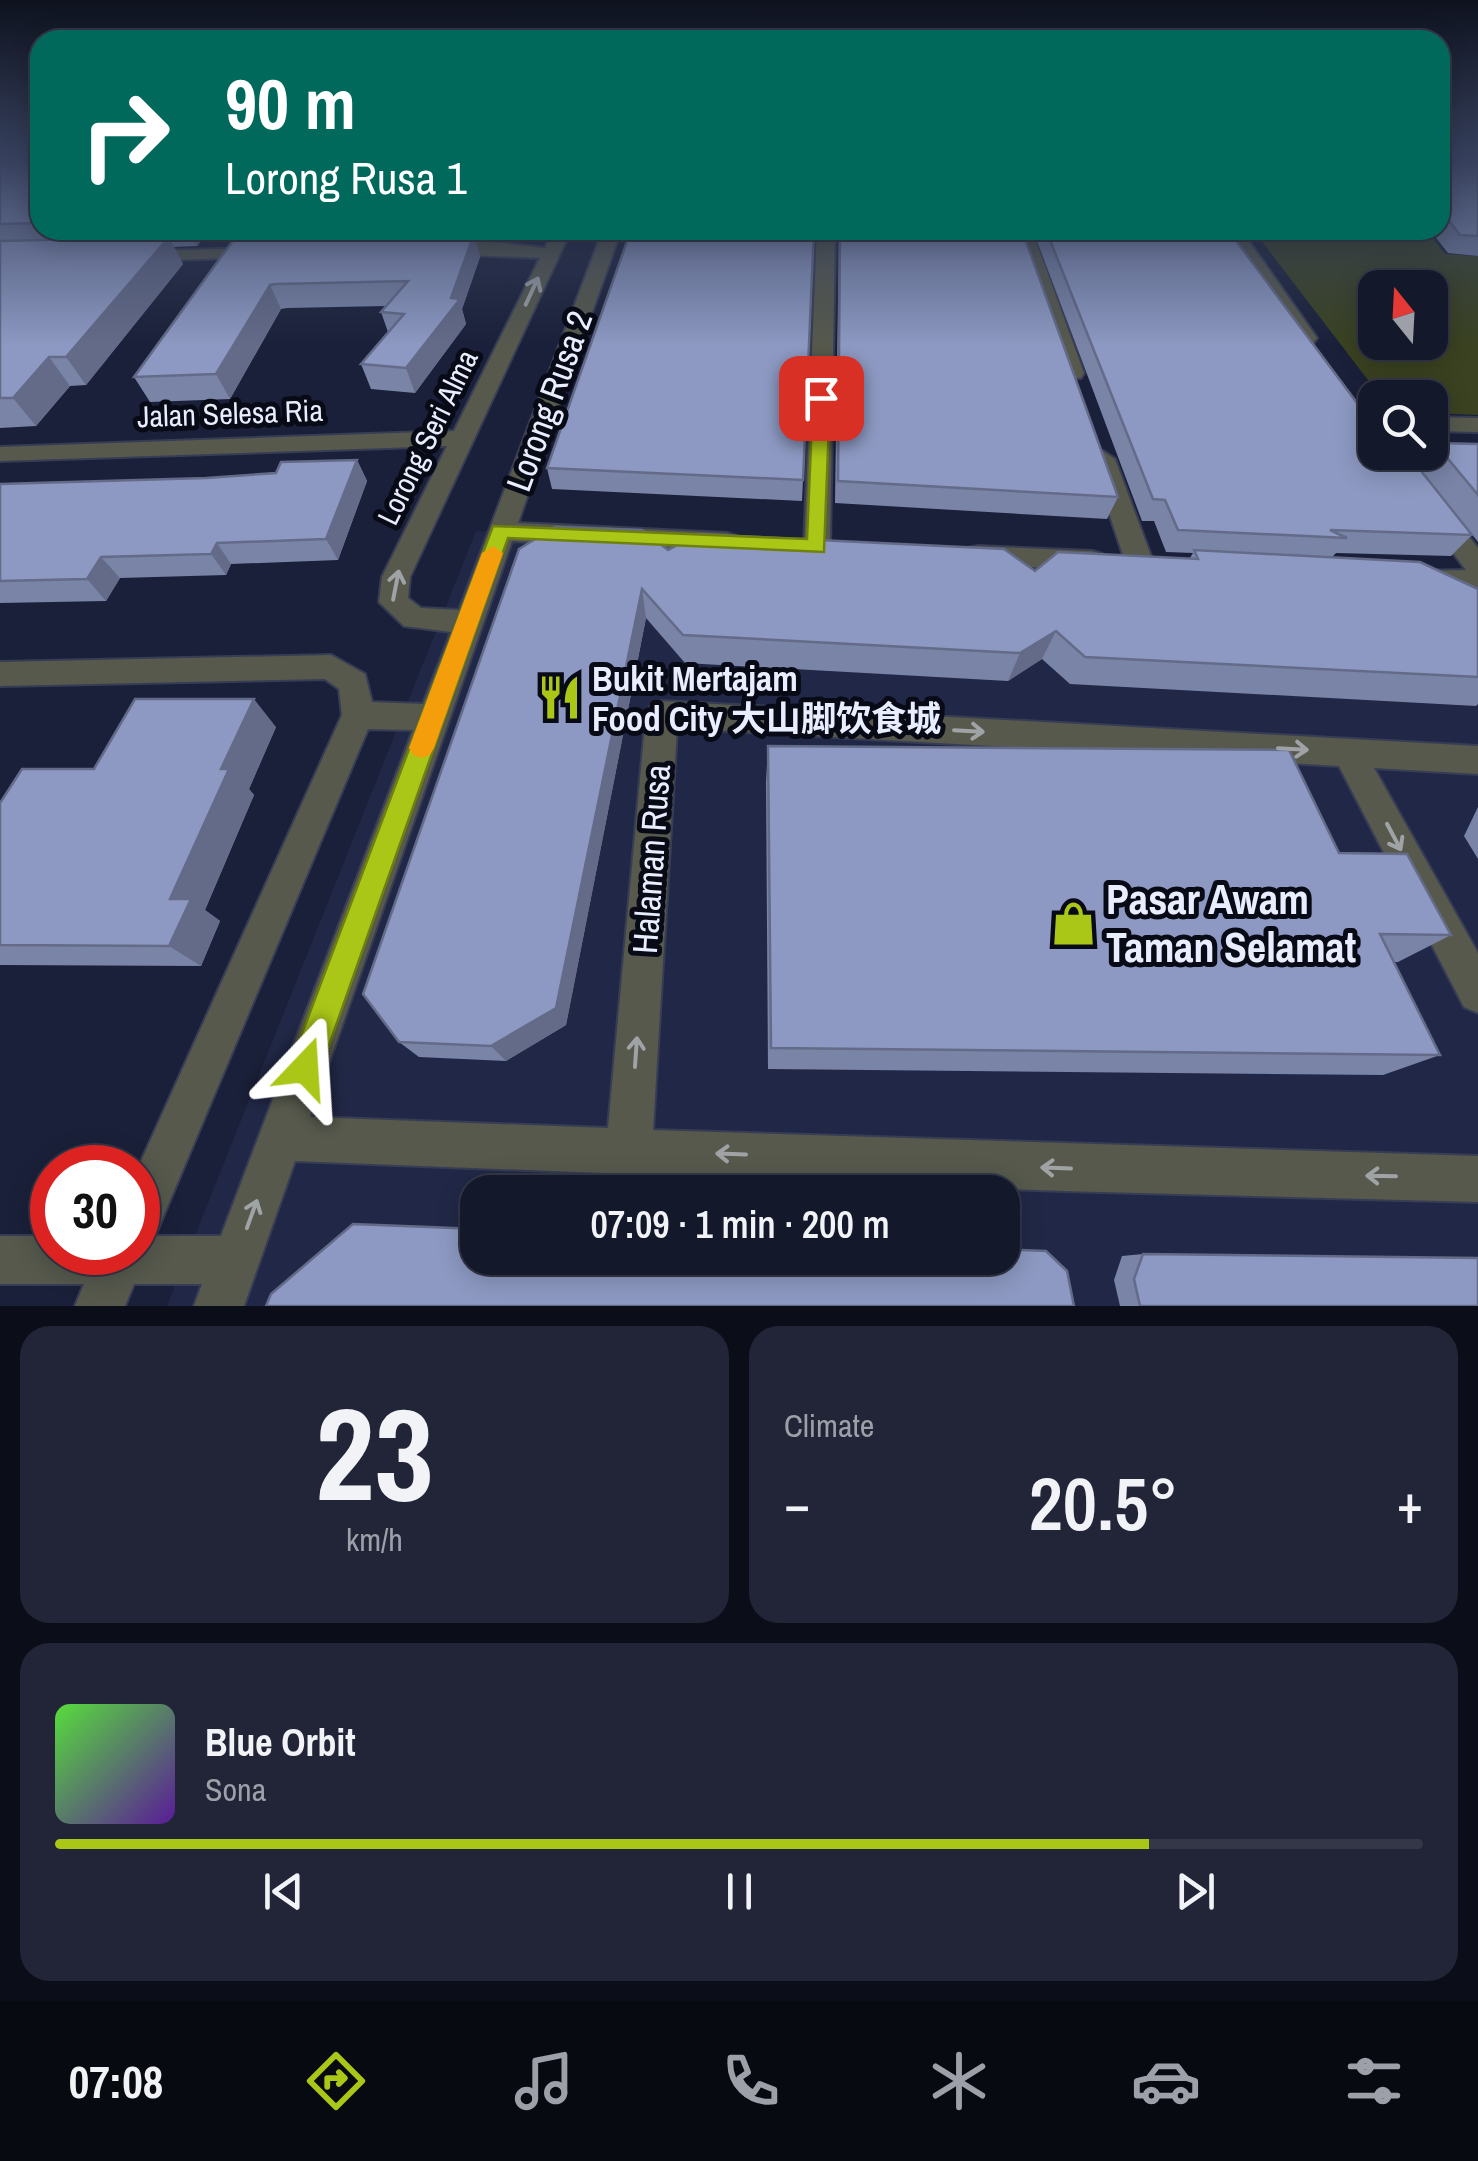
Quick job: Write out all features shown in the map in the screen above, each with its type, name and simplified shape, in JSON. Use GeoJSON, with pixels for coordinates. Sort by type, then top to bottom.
{"type":"FeatureCollection","features":[{"type":"Feature","properties":{"kind":"street"},"geometry":{"type":"LineString","coordinates":[[420,250],[495,240]]}},
{"type":"Feature","properties":{"kind":"street"},"geometry":{"type":"LineString","coordinates":[[506,240],[550,254]]}},
{"type":"Feature","properties":{"kind":"street","name":"Lorong Seri Alma"},"geometry":{"type":"LineString","coordinates":[[468,622],[414,618],[393,602],[396,577],[557,240]]}},
{"type":"Feature","properties":{"kind":"street","name":"Lorong Rusa 2"},"geometry":{"type":"LineString","coordinates":[[219,1306],[608,240]]}},
{"type":"Feature","properties":{"kind":"street"},"geometry":{"type":"LineString","coordinates":[[781,545],[826,548],[826,240]]}},
{"type":"Feature","properties":{"kind":"street"},"geometry":{"type":"LineString","coordinates":[[1026,240],[1081,397]]}},
{"type":"Feature","properties":{"kind":"street"},"geometry":{"type":"LineString","coordinates":[[1239,240],[1322,359]]}},
{"type":"Feature","properties":{"kind":"street"},"geometry":{"type":"LineString","coordinates":[[120,256],[280,253]]}},
{"type":"Feature","properties":{"kind":"street"},"geometry":{"type":"LineString","coordinates":[[1448,424],[1478,425]]}},
{"type":"Feature","properties":{"kind":"street"},"geometry":{"type":"LineString","coordinates":[[952,554],[1150,564],[1094,434]]}},
{"type":"Feature","properties":{"kind":"street","name":"Jalan Selesa Ria"},"geometry":{"type":"LineString","coordinates":[[0,454],[463,438]]}},
{"type":"Feature","properties":{"kind":"street"},"geometry":{"type":"LineString","coordinates":[[1403,470],[1478,567]]}},
{"type":"Feature","properties":{"kind":"street"},"geometry":{"type":"LineString","coordinates":[[500,531],[746,544]]}},
{"type":"Feature","properties":{"kind":"street"},"geometry":{"type":"LineString","coordinates":[[1398,576],[1478,580]]}},
{"type":"Feature","properties":{"kind":"street"},"geometry":{"type":"LineString","coordinates":[[0,674],[331,667],[354,683],[358,714],[160,1168]]}},
{"type":"Feature","properties":{"kind":"street"},"geometry":{"type":"LineString","coordinates":[[358,714],[432,718]]}},
{"type":"Feature","properties":{"kind":"street","name":"Halaman Rusa"},"geometry":{"type":"LineString","coordinates":[[629,1150],[662,714],[1478,760]]}},
{"type":"Feature","properties":{"kind":"street"},"geometry":{"type":"LineString","coordinates":[[1348,752],[1478,993]]}},
{"type":"Feature","properties":{"kind":"street"},"geometry":{"type":"LineString","coordinates":[[280,1138],[1064,1168],[1478,1179]]}},
{"type":"Feature","properties":{"kind":"street"},"geometry":{"type":"LineString","coordinates":[[160,1249],[236,1260]]}},
{"type":"Feature","properties":{"kind":"street"},"geometry":{"type":"LineString","coordinates":[[0,1260],[30,1256]]}},
{"type":"Feature","properties":{"kind":"street"},"geometry":{"type":"LineString","coordinates":[[100,1306],[114,1275]]}},
{"type":"Feature","properties":{"kind":"shaded area"},"geometry":{"type":"Polygon","coordinates":[[[476,531],[1478,580],[1478,1306],[167,1306],[476,531]]]}},
{"type":"Feature","properties":{"kind":"green space"},"geometry":{"type":"Polygon","coordinates":[[[1261,240],[1434,240],[1445,254],[1478,256],[1478,415],[1448,414],[1448,380],[1368,380],[1261,240]]]}},
{"type":"Feature","properties":{"kind":"building"},"geometry":{"type":"Polygon","coordinates":[[[1451,224],[1478,224],[1478,236],[1460,235],[1451,224]]]}},
{"type":"Feature","properties":{"kind":"building"},"geometry":{"type":"Polygon","coordinates":[[[166,240],[66,357],[49,357],[13,398],[0,398],[0,241],[166,240]]]}},
{"type":"Feature","properties":{"kind":"building"},"geometry":{"type":"Polygon","coordinates":[[[233,240],[472,240],[451,298],[460,299],[406,368],[361,364],[404,314],[381,312],[408,281],[276,284],[270,285],[216,374],[134,377],[233,240]]]}},
{"type":"Feature","properties":{"kind":"building"},"geometry":{"type":"Polygon","coordinates":[[[627,240],[814,240],[803,480],[547,468],[627,240]]]}},
{"type":"Feature","properties":{"kind":"building"},"geometry":{"type":"Polygon","coordinates":[[[840,240],[1026,240],[1118,497],[838,481],[840,240]]]}},
{"type":"Feature","properties":{"kind":"building"},"geometry":{"type":"Polygon","coordinates":[[[1050,240],[1235,240],[1358,404],[1358,470],[1420,470],[1472,535],[1330,530],[1347,538],[1178,530],[1165,500],[1153,499],[1050,240]]]}},
{"type":"Feature","properties":{"kind":"building"},"geometry":{"type":"Polygon","coordinates":[[[1448,443],[1478,444],[1478,495],[1448,459],[1448,443]]]}},
{"type":"Feature","properties":{"kind":"building"},"geometry":{"type":"Polygon","coordinates":[[[357,460],[326,539],[217,543],[211,554],[101,557],[87,579],[0,581],[0,484],[206,478],[276,473],[281,462],[357,460]]]}},
{"type":"Feature","properties":{"kind":"building"},"geometry":{"type":"Polygon","coordinates":[[[555,527],[642,530],[668,550],[698,534],[1004,549],[1035,571],[1058,552],[1198,559],[1194,550],[1420,562],[1478,589],[1478,677],[1085,657],[1056,631],[1020,653],[683,635],[642,589],[556,1008],[491,1046],[399,1042],[363,994],[519,549],[555,527]]]}},
{"type":"Feature","properties":{"kind":"building"},"geometry":{"type":"Polygon","coordinates":[[[135,699],[254,699],[221,769],[229,769],[170,899],[191,899],[169,946],[0,945],[0,803],[22,769],[94,769],[135,699]]]}},
{"type":"Feature","properties":{"kind":"building","name":"Pasar Awam Taman Selamat"},"geometry":{"type":"Polygon","coordinates":[[[768,746],[1289,750],[1339,853],[1407,854],[1451,935],[1380,934],[1440,1055],[771,1048],[768,746]]]}},
{"type":"Feature","properties":{"kind":"building"},"geometry":{"type":"Polygon","coordinates":[[[353,1224],[460,1228],[460,1275],[1020,1275],[1020,1250],[1046,1251],[1067,1271],[1074,1306],[266,1306],[271,1294],[353,1224]]]}},
{"type":"Feature","properties":{"kind":"building"},"geometry":{"type":"Polygon","coordinates":[[[1143,1254],[1478,1258],[1478,1306],[1140,1306],[1134,1279],[1143,1254]]]}},
{"type":"Feature","properties":{"kind":"slow traffic"},"geometry":{"type":"LineString","coordinates":[[421,748],[493,553]]}},
{"type":"Feature","properties":{"kind":"place","name":"Bukit Mertajam Food City 大山脚饮食城"},"geometry":{"type":"Point","coordinates":[559,698]}},
{"type":"Feature","properties":{"kind":"place","name":"Pasar Awam Taman Selamat"},"geometry":{"type":"Point","coordinates":[1073,923]}},
{"type":"Feature","properties":{"kind":"route"},"geometry":{"type":"LineString","coordinates":[[305,1068],[500,531],[817,547],[821,398]]}}]}
